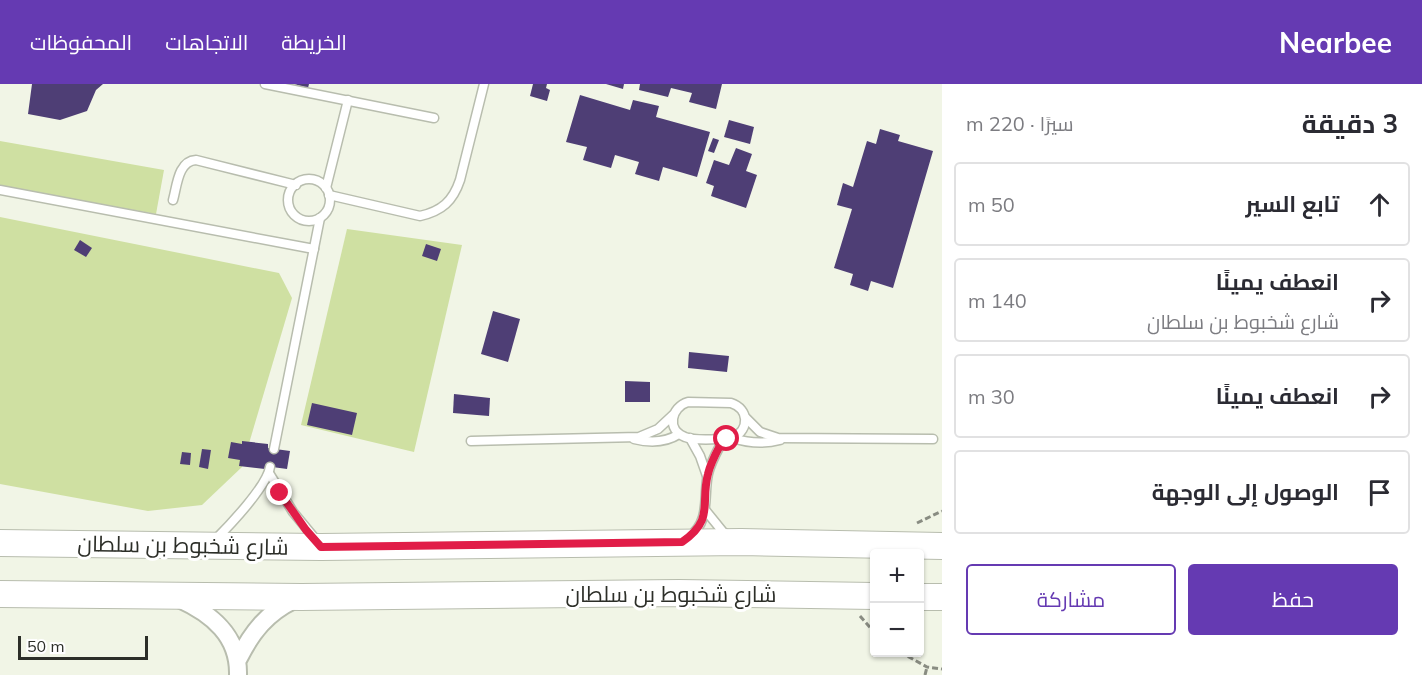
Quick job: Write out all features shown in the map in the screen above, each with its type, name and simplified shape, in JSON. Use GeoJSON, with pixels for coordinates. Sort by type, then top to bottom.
{"type":"FeatureCollection","features":[{"type":"Feature","properties":{"kind":"main road","name":"شارع شخبوط بن سلطان"},"geometry":{"type":"LineString","coordinates":[[0,543],[321,547],[741,542],[942,546]]}},
{"type":"Feature","properties":{"kind":"main road","name":"شارع شخبوط بن سلطان"},"geometry":{"type":"LineString","coordinates":[[0,594],[300,597],[679,593],[870,596]]}},
{"type":"Feature","properties":{"kind":"main road"},"geometry":{"type":"LineString","coordinates":[[924,597],[942,597]]}},
{"type":"Feature","properties":{"kind":"street"},"geometry":{"type":"LineString","coordinates":[[171,596],[192,605],[211,618],[227,634],[238,667]]}},
{"type":"Feature","properties":{"kind":"street"},"geometry":{"type":"LineString","coordinates":[[238,667],[249,638],[263,621],[280,607],[300,597]]}},
{"type":"Feature","properties":{"kind":"lane"},"geometry":{"type":"LineString","coordinates":[[265,84],[434,118]]}},
{"type":"Feature","properties":{"kind":"lane"},"geometry":{"type":"LineString","coordinates":[[173,200],[182,167],[191,160],[196,160],[296,184],[315,180],[328,192],[420,216],[434,213],[447,205],[456,194],[484,84]]}},
{"type":"Feature","properties":{"kind":"lane"},"geometry":{"type":"LineString","coordinates":[[274,449],[320,219],[329,208],[328,192],[348,100]]}},
{"type":"Feature","properties":{"kind":"lane"},"geometry":{"type":"LineString","coordinates":[[296,184],[289,196],[290,210],[294,215],[307,221],[320,219]]}},
{"type":"Feature","properties":{"kind":"lane"},"geometry":{"type":"LineString","coordinates":[[0,190],[314,249]]}},
{"type":"Feature","properties":{"kind":"lane"},"geometry":{"type":"LineString","coordinates":[[471,441],[639,437],[658,429],[678,407],[688,402],[731,403],[741,408],[752,426],[768,436],[933,439]]}},
{"type":"Feature","properties":{"kind":"lane"},"geometry":{"type":"LineString","coordinates":[[673,415],[672,423],[679,434],[690,438],[729,438],[747,442],[767,442],[788,438]]}},
{"type":"Feature","properties":{"kind":"lane"},"geometry":{"type":"LineString","coordinates":[[708,476],[729,438],[743,430],[746,418]]}},
{"type":"Feature","properties":{"kind":"lane"},"geometry":{"type":"LineString","coordinates":[[628,438],[649,442],[667,440],[679,434]]}},
{"type":"Feature","properties":{"kind":"lane"},"geometry":{"type":"LineString","coordinates":[[682,542],[693,534],[706,511],[708,476],[690,438]]}},
{"type":"Feature","properties":{"kind":"lane"},"geometry":{"type":"LineString","coordinates":[[209,546],[235,519],[270,470],[293,512],[321,547]]}},
{"type":"Feature","properties":{"kind":"lane"},"geometry":{"type":"LineString","coordinates":[[706,511],[723,532],[741,542]]}},
{"type":"Feature","properties":{"kind":"path"},"geometry":{"type":"LineString","coordinates":[[909,657],[927,667],[942,669]]}},
{"type":"Feature","properties":{"kind":"path"},"geometry":{"type":"LineString","coordinates":[[925,675],[927,667]]}},
{"type":"Feature","properties":{"kind":"green space"},"geometry":{"type":"Polygon","coordinates":[[[0,141],[164,170],[156,214],[0,186],[0,141]]]}},
{"type":"Feature","properties":{"kind":"green space"},"geometry":{"type":"Polygon","coordinates":[[[0,217],[279,273],[292,298],[242,467],[202,505],[148,511],[0,484],[0,217]]]}},
{"type":"Feature","properties":{"kind":"green space"},"geometry":{"type":"Polygon","coordinates":[[[347,229],[462,245],[414,452],[301,425],[347,229]]]}},
{"type":"Feature","properties":{"kind":"building"},"geometry":{"type":"Polygon","coordinates":[[[32,84],[103,84],[96,90],[87,111],[60,120],[28,114],[32,84]]]}},
{"type":"Feature","properties":{"kind":"building"},"geometry":{"type":"Polygon","coordinates":[[[294,84],[309,84],[308,88],[294,84]]]}},
{"type":"Feature","properties":{"kind":"building"},"geometry":{"type":"Polygon","coordinates":[[[533,84],[547,84],[546,88],[550,90],[547,101],[530,96],[533,84]]]}},
{"type":"Feature","properties":{"kind":"building"},"geometry":{"type":"Polygon","coordinates":[[[606,84],[624,84],[623,89],[606,84]]]}},
{"type":"Feature","properties":{"kind":"building"},"geometry":{"type":"Polygon","coordinates":[[[640,84],[722,84],[716,109],[689,102],[692,93],[671,88],[668,97],[639,90],[640,84]]]}},
{"type":"Feature","properties":{"kind":"building"},"geometry":{"type":"Polygon","coordinates":[[[580,95],[630,110],[633,100],[659,106],[656,117],[710,132],[697,177],[663,167],[659,181],[635,174],[639,162],[615,155],[611,168],[583,160],[587,147],[566,142],[580,95]]]}},
{"type":"Feature","properties":{"kind":"building"},"geometry":{"type":"Polygon","coordinates":[[[729,120],[754,127],[750,144],[724,137],[729,120]]]}},
{"type":"Feature","properties":{"kind":"building"},"geometry":{"type":"Polygon","coordinates":[[[880,129],[900,135],[898,141],[933,151],[893,288],[871,281],[868,291],[850,285],[853,274],[834,268],[852,209],[837,205],[843,183],[853,187],[867,141],[876,144],[880,129]]]}},
{"type":"Feature","properties":{"kind":"building"},"geometry":{"type":"Polygon","coordinates":[[[713,138],[719,140],[714,153],[708,151],[713,138]]]}},
{"type":"Feature","properties":{"kind":"building"},"geometry":{"type":"Polygon","coordinates":[[[736,148],[752,154],[746,171],[757,175],[746,208],[711,196],[714,186],[706,183],[714,160],[729,165],[736,148]]]}},
{"type":"Feature","properties":{"kind":"building"},"geometry":{"type":"Polygon","coordinates":[[[80,240],[92,248],[86,257],[74,250],[80,240]]]}},
{"type":"Feature","properties":{"kind":"building"},"geometry":{"type":"Polygon","coordinates":[[[426,244],[441,249],[437,261],[422,256],[426,244]]]}},
{"type":"Feature","properties":{"kind":"building"},"geometry":{"type":"Polygon","coordinates":[[[493,311],[520,319],[508,362],[481,354],[493,311]]]}},
{"type":"Feature","properties":{"kind":"building"},"geometry":{"type":"Polygon","coordinates":[[[689,352],[729,356],[727,372],[688,368],[689,352]]]}},
{"type":"Feature","properties":{"kind":"building"},"geometry":{"type":"Polygon","coordinates":[[[625,381],[650,382],[650,402],[625,402],[625,381]]]}},
{"type":"Feature","properties":{"kind":"building"},"geometry":{"type":"Polygon","coordinates":[[[454,394],[490,398],[489,416],[453,413],[454,394]]]}},
{"type":"Feature","properties":{"kind":"building"},"geometry":{"type":"Polygon","coordinates":[[[312,403],[357,413],[352,435],[307,425],[312,403]]]}},
{"type":"Feature","properties":{"kind":"building"},"geometry":{"type":"Polygon","coordinates":[[[242,441],[268,444],[268,448],[290,451],[287,469],[239,466],[240,460],[228,458],[231,442],[242,444],[242,441]]]}},
{"type":"Feature","properties":{"kind":"building"},"geometry":{"type":"Polygon","coordinates":[[[202,449],[211,450],[208,469],[199,467],[202,449]]]}},
{"type":"Feature","properties":{"kind":"building"},"geometry":{"type":"Polygon","coordinates":[[[182,452],[191,453],[190,465],[180,464],[182,452]]]}},
{"type":"Feature","properties":{"kind":"route"},"geometry":{"type":"LineString","coordinates":[[280,493],[321,547],[682,542],[693,534],[706,511],[708,476],[719,447],[724,438],[727,439]]}}]}
